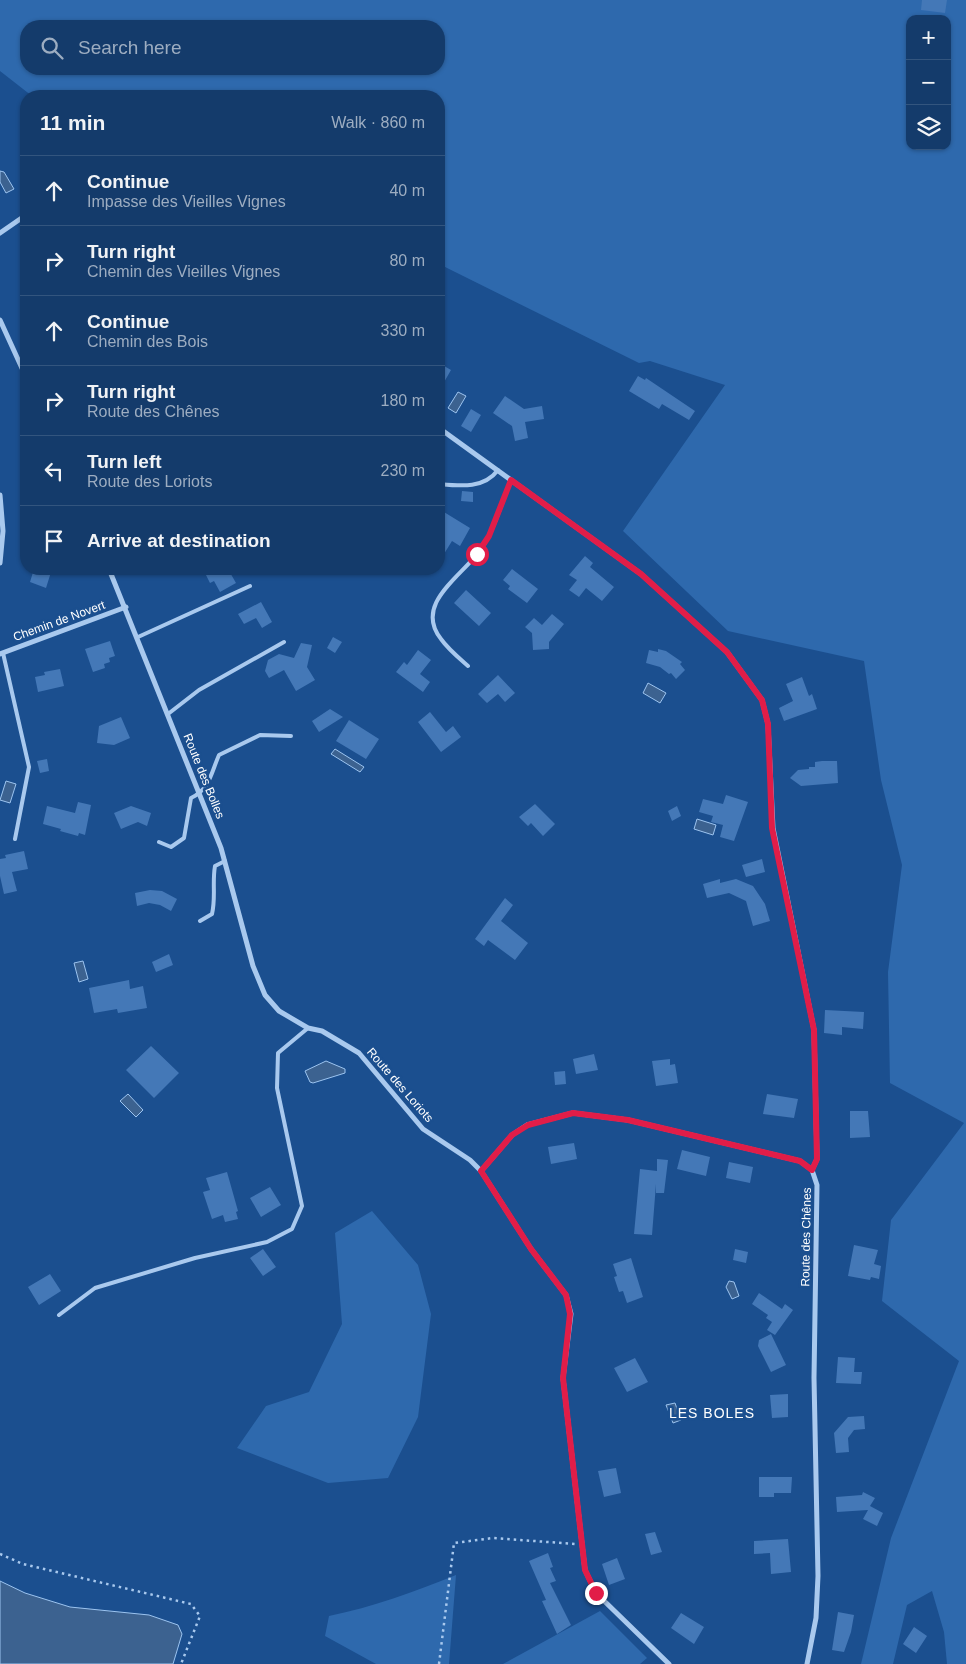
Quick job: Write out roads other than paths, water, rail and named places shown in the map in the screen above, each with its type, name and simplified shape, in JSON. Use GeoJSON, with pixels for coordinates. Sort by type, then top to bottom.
{"type":"FeatureCollection","features":[{"type":"Feature","properties":{"kind":"street"},"geometry":{"type":"LineString","coordinates":[[0,233],[20,219]]}},
{"type":"Feature","properties":{"kind":"street"},"geometry":{"type":"LineString","coordinates":[[0,320],[20,364]]}},
{"type":"Feature","properties":{"kind":"street"},"geometry":{"type":"LineString","coordinates":[[445,432],[641,574],[727,652],[762,700],[768,724],[772,828],[814,1030],[817,1159],[812,1170]]}},
{"type":"Feature","properties":{"kind":"street"},"geometry":{"type":"LineString","coordinates":[[0,495],[3,531],[0,564]]}},
{"type":"Feature","properties":{"kind":"street","name":"Route des Bolles"},"geometry":{"type":"LineString","coordinates":[[112,575],[201,793],[225,861],[253,966],[265,995]]}},
{"type":"Feature","properties":{"kind":"street","name":"Chemin de Novert"},"geometry":{"type":"LineString","coordinates":[[1,654],[126,607]]}},
{"type":"Feature","properties":{"kind":"street","name":"Route des Loriots"},"geometry":{"type":"LineString","coordinates":[[265,995],[279,1011],[308,1028],[322,1031],[359,1053],[423,1129],[470,1160],[481,1171],[531,1249],[566,1295],[570,1314],[563,1378],[585,1570],[596,1593],[669,1664]]}},
{"type":"Feature","properties":{"kind":"street","name":"Route des Chênes"},"geometry":{"type":"LineString","coordinates":[[481,1171],[512,1135],[528,1125],[573,1113],[628,1120],[666,1129],[800,1161],[812,1170],[817,1185],[814,1378],[818,1576],[816,1618],[807,1664]]}},
{"type":"Feature","properties":{"kind":"lane"},"geometry":{"type":"LineString","coordinates":[[445,484],[480,484],[493,478],[498,470]]}},
{"type":"Feature","properties":{"kind":"lane"},"geometry":{"type":"LineString","coordinates":[[468,666],[440,639],[432,622],[434,603],[477,554],[489,536],[511,480]]}},
{"type":"Feature","properties":{"kind":"lane"},"geometry":{"type":"LineString","coordinates":[[138,638],[250,586]]}},
{"type":"Feature","properties":{"kind":"lane"},"geometry":{"type":"LineString","coordinates":[[168,714],[199,690],[284,642]]}},
{"type":"Feature","properties":{"kind":"lane"},"geometry":{"type":"LineString","coordinates":[[1,654],[29,767],[15,839]]}},
{"type":"Feature","properties":{"kind":"lane"},"geometry":{"type":"LineString","coordinates":[[159,842],[171,847],[184,838],[191,798],[201,793],[209,784],[219,755],[260,735],[291,736]]}},
{"type":"Feature","properties":{"kind":"lane"},"geometry":{"type":"LineString","coordinates":[[200,921],[212,914],[215,899],[212,882],[215,866],[225,861]]}},
{"type":"Feature","properties":{"kind":"lane"},"geometry":{"type":"LineString","coordinates":[[59,1315],[95,1288],[195,1258],[267,1242],[292,1230],[302,1206],[277,1088],[278,1053],[308,1028]]}},
{"type":"Feature","properties":{"kind":"district","name":"LES BOLES"},"geometry":{"type":"Point","coordinates":[712,1413]}}]}
